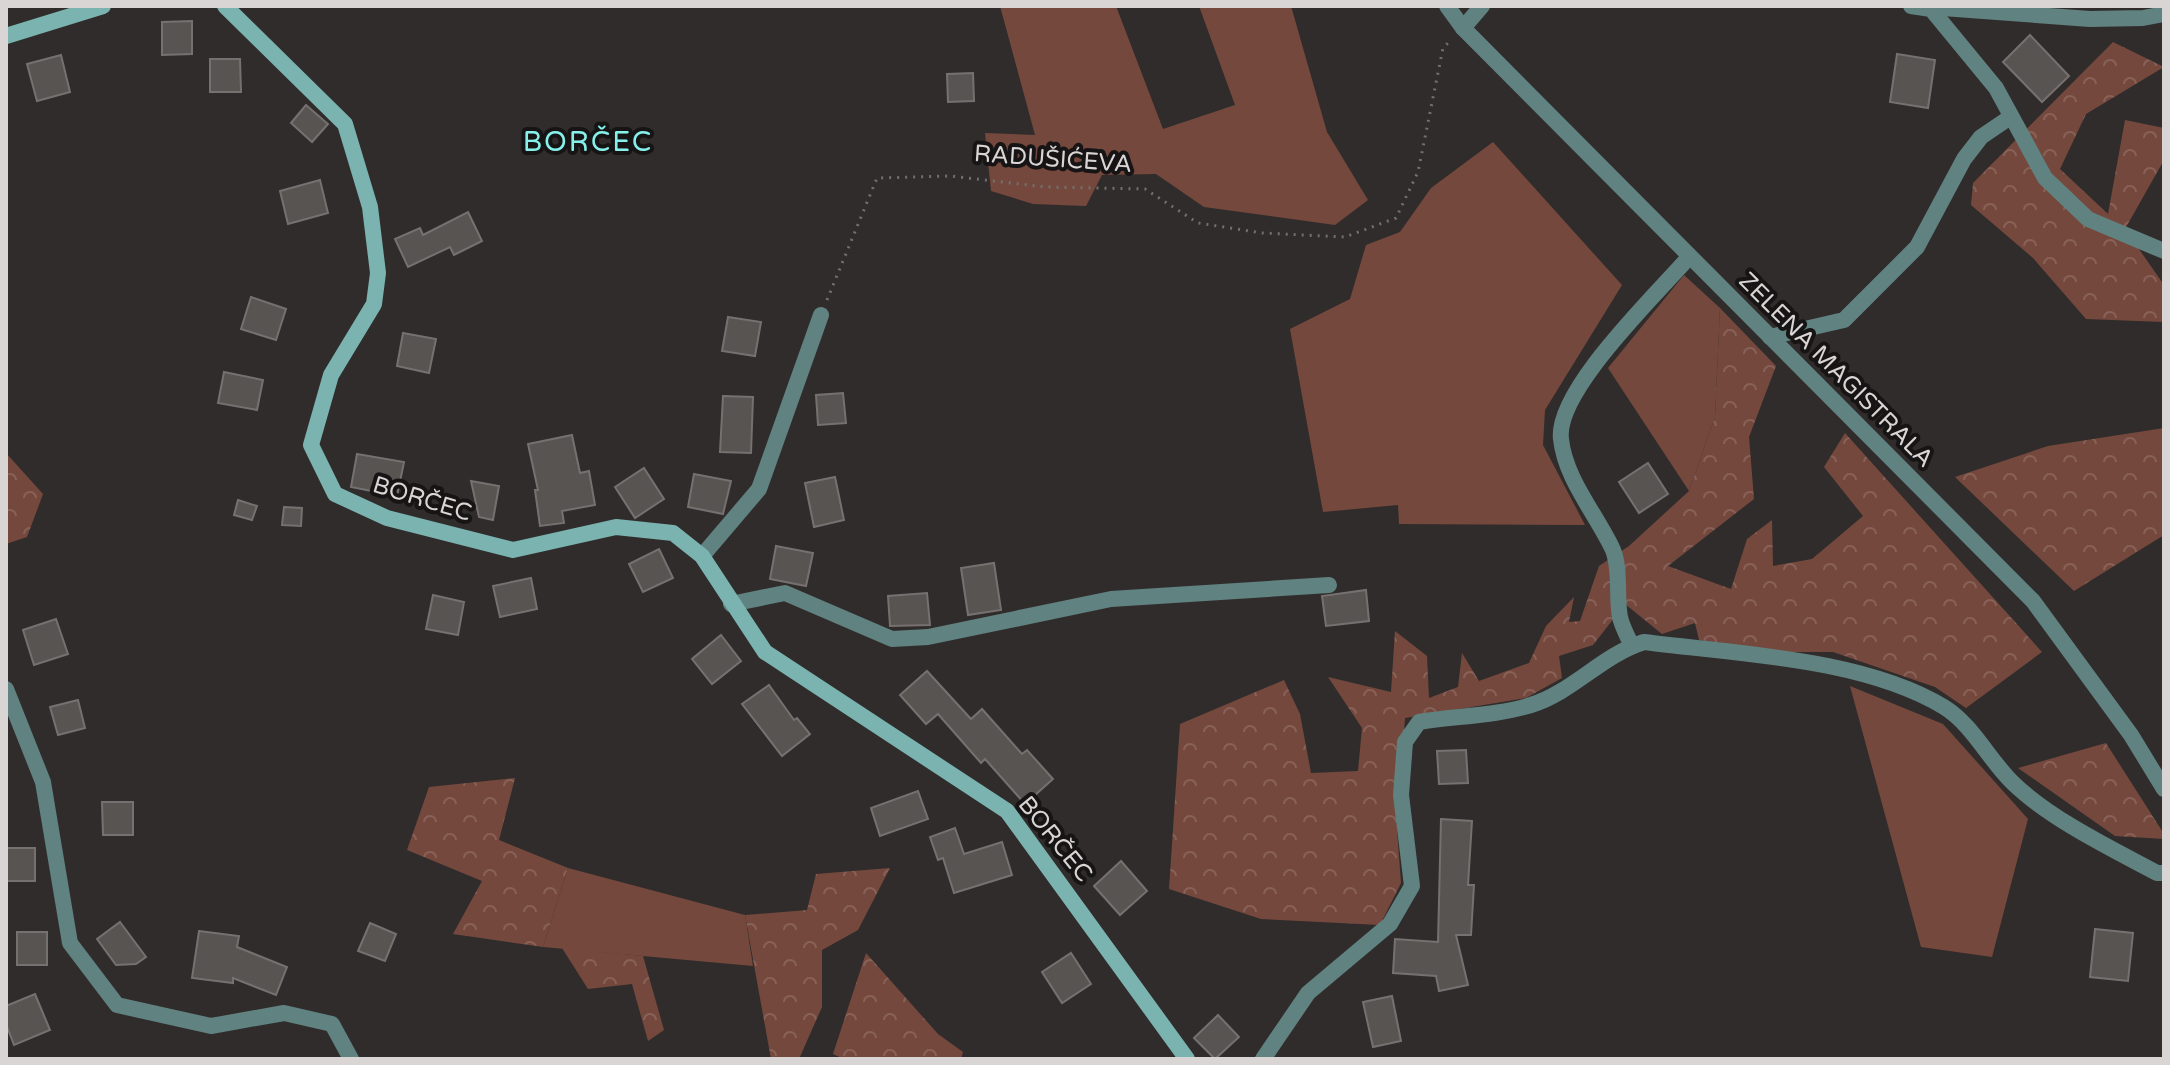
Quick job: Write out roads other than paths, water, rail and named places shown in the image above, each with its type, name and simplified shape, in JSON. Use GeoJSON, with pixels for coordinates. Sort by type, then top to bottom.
{"type":"FeatureCollection","features":[{"type":"Feature","properties":{"kind":"street"},"geometry":{"type":"LineString","coordinates":[[6,36],[103,6]]}},
{"type":"Feature","properties":{"kind":"street","name":"BORČEC"},"geometry":{"type":"LineString","coordinates":[[225,6],[345,124],[370,207],[378,273],[374,304],[331,375],[311,445],[335,494],[387,518],[513,550],[616,527],[673,533],[702,556],[765,652],[1007,811],[1187,1059]]}},
{"type":"Feature","properties":{"kind":"street","name":"ZELENA MAGISTRALA"},"geometry":{"type":"LineString","coordinates":[[1447,6],[1463,28],[2033,601],[2131,735],[2164,789]]}},
{"type":"Feature","properties":{"kind":"street"},"geometry":{"type":"LineString","coordinates":[[1463,28],[1482,6]]}},
{"type":"Feature","properties":{"kind":"street"},"geometry":{"type":"LineString","coordinates":[[1911,6],[2090,19],[2143,18],[2164,14]]}},
{"type":"Feature","properties":{"kind":"street"},"geometry":{"type":"LineString","coordinates":[[1929,8],[1996,88],[2009,118],[2045,178],[2088,219],[2164,251]]}},
{"type":"Feature","properties":{"kind":"street"},"geometry":{"type":"LineString","coordinates":[[1770,337],[1844,320],[1917,247],[1964,159],[1981,137],[2009,118]]}},
{"type":"Feature","properties":{"kind":"street"},"geometry":{"type":"LineString","coordinates":[[1632,646],[1620,620],[1615,554],[1572,472],[1561,442],[1560,423],[1571,397],[1600,358],[1689,257]]}},
{"type":"Feature","properties":{"kind":"street"},"geometry":{"type":"LineString","coordinates":[[702,556],[759,489],[821,315]]}},
{"type":"Feature","properties":{"kind":"street"},"geometry":{"type":"LineString","coordinates":[[731,604],[785,593],[892,639],[928,637],[1111,599],[1329,585]]}},
{"type":"Feature","properties":{"kind":"street"},"geometry":{"type":"LineString","coordinates":[[1263,1059],[1308,993],[1390,924],[1412,886],[1401,795],[1405,742],[1419,722],[1531,705],[1571,686],[1621,649],[1644,642],[1863,672],[1943,707],[1960,720],[2014,785],[2089,838],[2157,873],[2164,873]]}},
{"type":"Feature","properties":{"kind":"street"},"geometry":{"type":"LineString","coordinates":[[6,689],[43,782],[70,943],[117,1005],[211,1026],[284,1013],[332,1024],[351,1059]]}},
{"type":"Feature","properties":{"kind":"district","name":"BORČEC"},"geometry":{"type":"Point","coordinates":[588,142]}}]}
